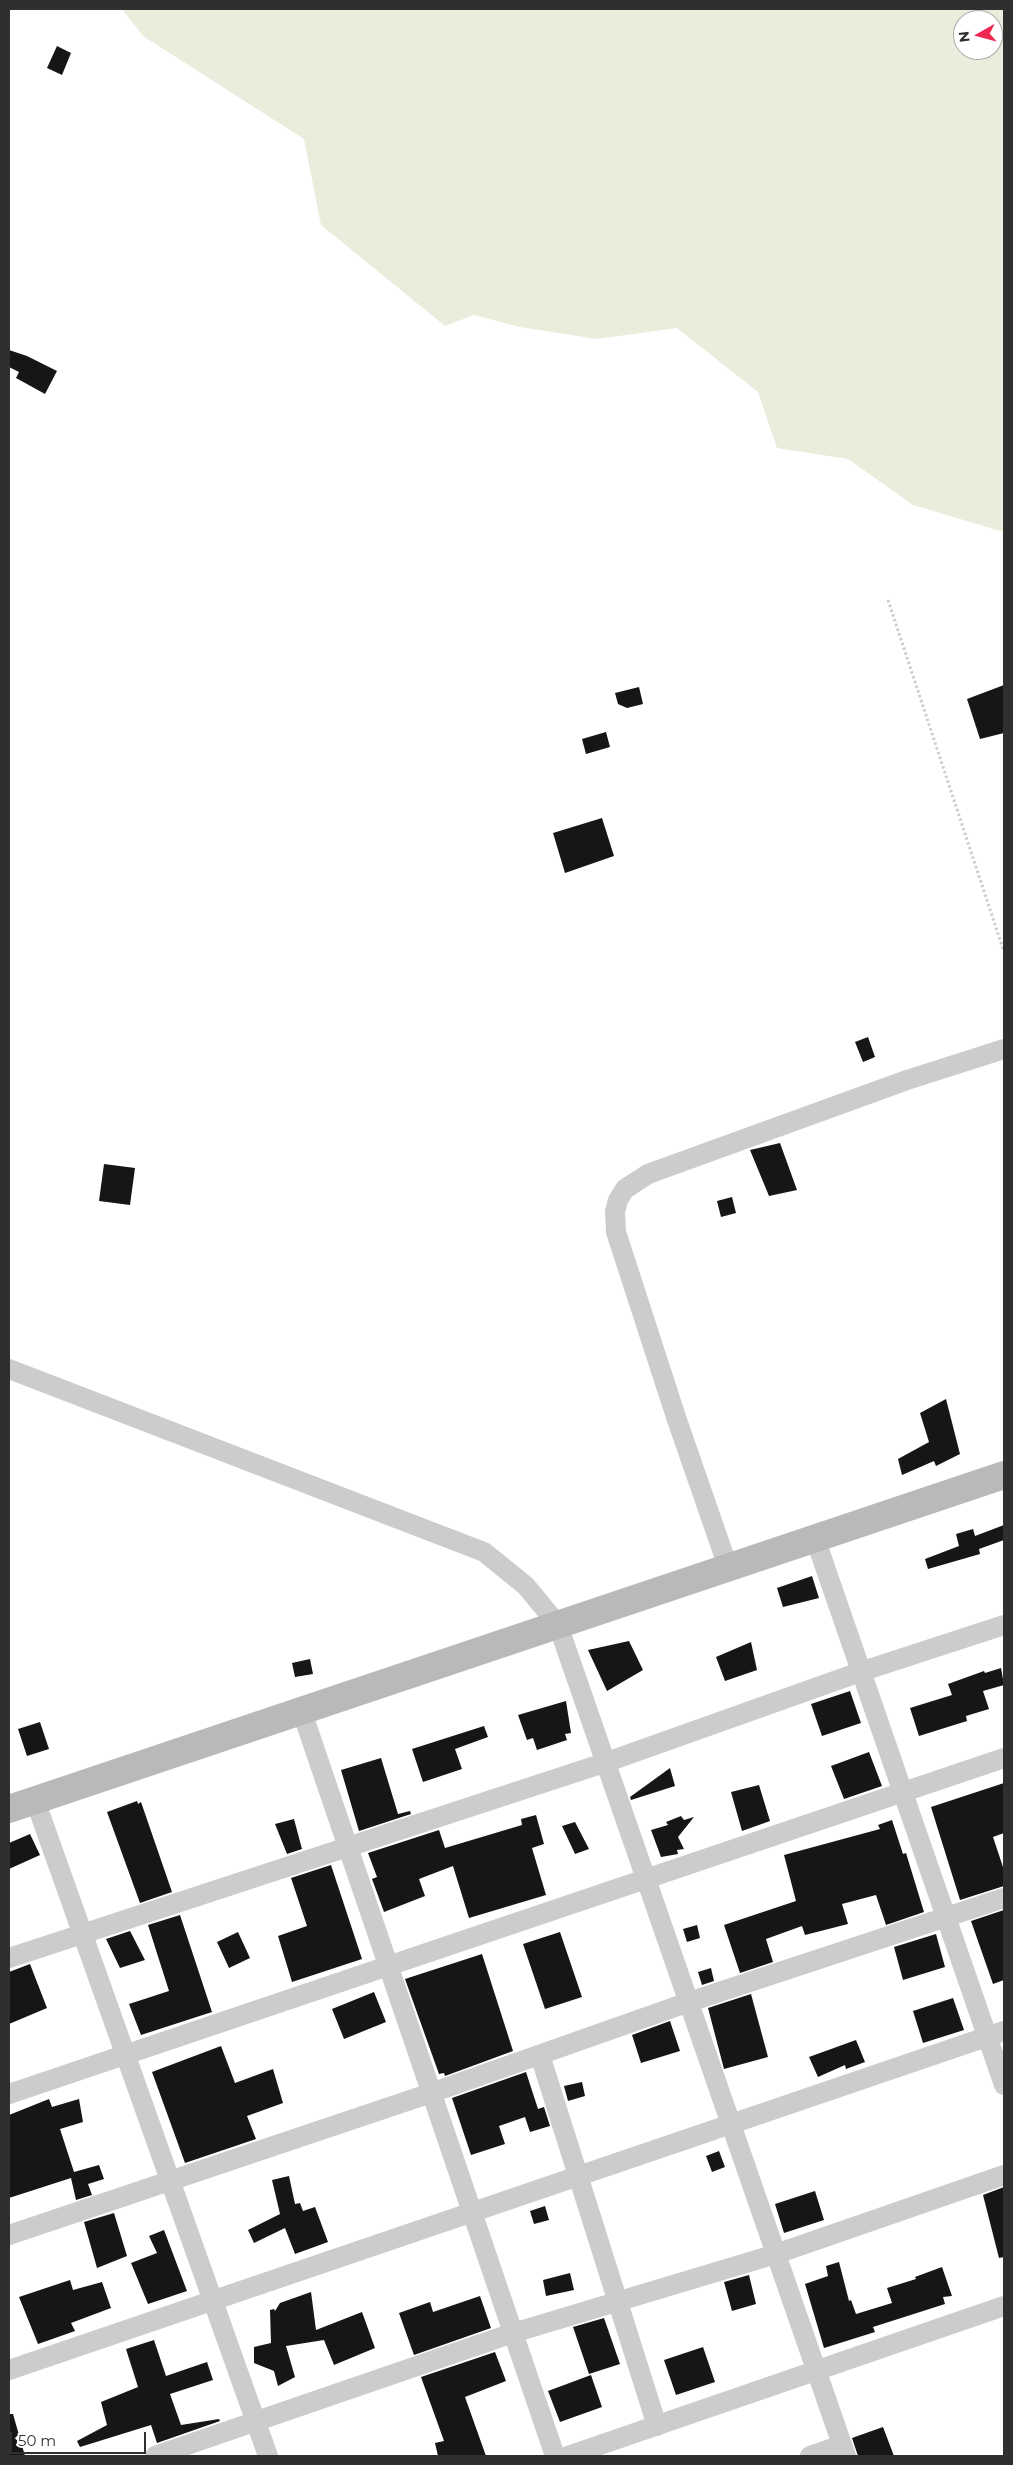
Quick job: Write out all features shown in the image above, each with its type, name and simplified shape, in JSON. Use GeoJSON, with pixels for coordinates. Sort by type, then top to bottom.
{"type":"FeatureCollection","features":[{"type":"Feature","properties":{"kind":"street"},"geometry":{"type":"LineString","coordinates":[[728,1567],[677,1420],[616,1232],[615,1212],[618,1200],[625,1189],[648,1174],[907,1080],[1004,1049]]}},
{"type":"Feature","properties":{"kind":"street"},"geometry":{"type":"LineString","coordinates":[[9,1369],[484,1552],[526,1586],[558,1625],[844,2450],[810,2456]]}},
{"type":"Feature","properties":{"kind":"street"},"geometry":{"type":"LineString","coordinates":[[9,1809],[302,1712],[1004,1474]]}},
{"type":"Feature","properties":{"kind":"street"},"geometry":{"type":"LineString","coordinates":[[815,1538],[946,1918],[996,2034],[1004,2086]]}},
{"type":"Feature","properties":{"kind":"street"},"geometry":{"type":"LineString","coordinates":[[9,1958],[607,1762],[860,1672],[1004,1625]]}},
{"type":"Feature","properties":{"kind":"street"},"geometry":{"type":"LineString","coordinates":[[302,1712],[555,2456]]}},
{"type":"Feature","properties":{"kind":"street"},"geometry":{"type":"LineString","coordinates":[[9,2094],[1004,1758]]}},
{"type":"Feature","properties":{"kind":"street"},"geometry":{"type":"LineString","coordinates":[[34,1800],[127,2054],[268,2456]]}},
{"type":"Feature","properties":{"kind":"street"},"geometry":{"type":"LineString","coordinates":[[9,2236],[431,2093],[689,2002],[1004,1898]]}},
{"type":"Feature","properties":{"kind":"street"},"geometry":{"type":"LineString","coordinates":[[9,2370],[996,2034]]}},
{"type":"Feature","properties":{"kind":"street"},"geometry":{"type":"LineString","coordinates":[[540,2055],[658,2426]]}},
{"type":"Feature","properties":{"kind":"street"},"geometry":{"type":"LineString","coordinates":[[155,2456],[513,2333],[776,2254],[1004,2175]]}},
{"type":"Feature","properties":{"kind":"street"},"geometry":{"type":"LineString","coordinates":[[568,2456],[1004,2306]]}},
{"type":"Feature","properties":{"kind":"path"},"geometry":{"type":"LineString","coordinates":[[888,600],[1004,952]]}},
{"type":"Feature","properties":{"kind":"green space"},"geometry":{"type":"Polygon","coordinates":[[[122,9],[1004,9],[1004,532],[913,505],[848,459],[777,448],[758,392],[677,328],[597,339],[520,327],[474,315],[445,326],[321,225],[304,139],[143,36],[122,9]]]}},
{"type":"Feature","properties":{"kind":"building"},"geometry":{"type":"Polygon","coordinates":[[[57,46],[71,53],[62,75],[47,68],[57,46]]]}},
{"type":"Feature","properties":{"kind":"building"},"geometry":{"type":"Polygon","coordinates":[[[9,350],[27,356],[57,371],[45,394],[16,378],[19,372],[9,367],[9,350]]]}},
{"type":"Feature","properties":{"kind":"building"},"geometry":{"type":"Polygon","coordinates":[[[1004,685],[1004,733],[980,739],[967,699],[1004,685]]]}},
{"type":"Feature","properties":{"kind":"building"},"geometry":{"type":"Polygon","coordinates":[[[639,687],[643,704],[627,708],[618,704],[615,693],[639,687]]]}},
{"type":"Feature","properties":{"kind":"building"},"geometry":{"type":"Polygon","coordinates":[[[606,732],[610,747],[586,754],[582,739],[606,732]]]}},
{"type":"Feature","properties":{"kind":"building"},"geometry":{"type":"Polygon","coordinates":[[[602,818],[614,856],[565,873],[553,833],[602,818]]]}},
{"type":"Feature","properties":{"kind":"building"},"geometry":{"type":"Polygon","coordinates":[[[868,1037],[875,1057],[863,1062],[855,1042],[868,1037]]]}},
{"type":"Feature","properties":{"kind":"building"},"geometry":{"type":"Polygon","coordinates":[[[780,1143],[797,1190],[769,1196],[750,1150],[780,1143]]]}},
{"type":"Feature","properties":{"kind":"building"},"geometry":{"type":"Polygon","coordinates":[[[104,1164],[135,1168],[130,1205],[99,1201],[104,1164]]]}},
{"type":"Feature","properties":{"kind":"building"},"geometry":{"type":"Polygon","coordinates":[[[732,1197],[736,1213],[721,1217],[717,1201],[732,1197]]]}},
{"type":"Feature","properties":{"kind":"building"},"geometry":{"type":"Polygon","coordinates":[[[946,1399],[960,1454],[936,1466],[934,1461],[902,1475],[898,1459],[929,1442],[920,1413],[946,1399]]]}},
{"type":"Feature","properties":{"kind":"building"},"geometry":{"type":"Polygon","coordinates":[[[1004,1525],[1004,1540],[979,1549],[980,1554],[928,1569],[925,1559],[959,1546],[956,1534],[973,1529],[975,1536],[1004,1525]]]}},
{"type":"Feature","properties":{"kind":"building"},"geometry":{"type":"Polygon","coordinates":[[[812,1576],[819,1598],[783,1607],[777,1588],[812,1576]]]}},
{"type":"Feature","properties":{"kind":"building"},"geometry":{"type":"Polygon","coordinates":[[[629,1641],[643,1670],[607,1691],[588,1650],[629,1641]]]}},
{"type":"Feature","properties":{"kind":"building"},"geometry":{"type":"Polygon","coordinates":[[[751,1642],[757,1670],[725,1681],[716,1657],[751,1642]]]}},
{"type":"Feature","properties":{"kind":"building"},"geometry":{"type":"Polygon","coordinates":[[[310,1659],[313,1674],[295,1677],[292,1663],[310,1659]]]}},
{"type":"Feature","properties":{"kind":"building"},"geometry":{"type":"Polygon","coordinates":[[[1001,1668],[1004,1685],[983,1691],[989,1709],[966,1716],[967,1721],[919,1736],[910,1708],[952,1695],[948,1684],[984,1671],[985,1673],[1001,1668]]]}},
{"type":"Feature","properties":{"kind":"building"},"geometry":{"type":"Polygon","coordinates":[[[850,1691],[861,1723],[822,1736],[811,1704],[850,1691]]]}},
{"type":"Feature","properties":{"kind":"building"},"geometry":{"type":"Polygon","coordinates":[[[566,1701],[571,1733],[565,1734],[567,1740],[537,1750],[533,1738],[527,1740],[518,1715],[566,1701]]]}},
{"type":"Feature","properties":{"kind":"building"},"geometry":{"type":"Polygon","coordinates":[[[40,1722],[49,1749],[27,1756],[18,1729],[40,1722]]]}},
{"type":"Feature","properties":{"kind":"building"},"geometry":{"type":"Polygon","coordinates":[[[484,1726],[488,1737],[455,1749],[462,1769],[423,1782],[412,1749],[484,1726]]]}},
{"type":"Feature","properties":{"kind":"building"},"geometry":{"type":"Polygon","coordinates":[[[869,1752],[882,1786],[844,1799],[831,1766],[869,1752]]]}},
{"type":"Feature","properties":{"kind":"building"},"geometry":{"type":"Polygon","coordinates":[[[381,1758],[398,1814],[410,1811],[411,1814],[359,1831],[341,1770],[381,1758]]]}},
{"type":"Feature","properties":{"kind":"building"},"geometry":{"type":"Polygon","coordinates":[[[670,1768],[675,1786],[631,1800],[630,1797],[670,1768]]]}},
{"type":"Feature","properties":{"kind":"building"},"geometry":{"type":"Polygon","coordinates":[[[1004,1783],[1004,1833],[993,1837],[1004,1870],[1004,1886],[960,1900],[931,1807],[1004,1783]]]}},
{"type":"Feature","properties":{"kind":"building"},"geometry":{"type":"Polygon","coordinates":[[[759,1785],[770,1821],[742,1831],[731,1792],[759,1785]]]}},
{"type":"Feature","properties":{"kind":"building"},"geometry":{"type":"Polygon","coordinates":[[[137,1801],[138,1804],[141,1802],[172,1892],[140,1903],[107,1812],[137,1801]]]}},
{"type":"Feature","properties":{"kind":"building"},"geometry":{"type":"Polygon","coordinates":[[[536,1815],[544,1844],[532,1848],[546,1895],[469,1918],[453,1866],[419,1879],[425,1896],[384,1912],[372,1879],[377,1877],[368,1853],[439,1830],[445,1848],[522,1825],[521,1819],[536,1815]]]}},
{"type":"Feature","properties":{"kind":"building"},"geometry":{"type":"Polygon","coordinates":[[[681,1816],[684,1820],[694,1817],[678,1837],[684,1849],[677,1850],[678,1854],[661,1857],[651,1830],[668,1825],[666,1822],[681,1816]]]}},
{"type":"Feature","properties":{"kind":"building"},"geometry":{"type":"Polygon","coordinates":[[[294,1819],[302,1849],[287,1854],[275,1824],[294,1819]]]}},
{"type":"Feature","properties":{"kind":"building"},"geometry":{"type":"Polygon","coordinates":[[[892,1820],[903,1854],[906,1853],[924,1912],[886,1925],[876,1895],[842,1904],[848,1924],[805,1935],[802,1926],[766,1939],[773,1962],[740,1973],[724,1925],[796,1901],[784,1855],[880,1829],[878,1825],[892,1820]]]}},
{"type":"Feature","properties":{"kind":"building"},"geometry":{"type":"Polygon","coordinates":[[[575,1822],[589,1849],[575,1854],[562,1826],[575,1822]]]}},
{"type":"Feature","properties":{"kind":"building"},"geometry":{"type":"Polygon","coordinates":[[[30,1834],[40,1855],[9,1869],[9,1843],[30,1834]]]}},
{"type":"Feature","properties":{"kind":"building"},"geometry":{"type":"Polygon","coordinates":[[[331,1865],[362,1959],[292,1982],[278,1936],[307,1926],[291,1878],[331,1865]]]}},
{"type":"Feature","properties":{"kind":"building"},"geometry":{"type":"Polygon","coordinates":[[[1004,1910],[1004,1980],[993,1984],[971,1921],[1004,1910]]]}},
{"type":"Feature","properties":{"kind":"building"},"geometry":{"type":"Polygon","coordinates":[[[180,1915],[212,2012],[141,2035],[129,2004],[169,1991],[148,1925],[180,1915]]]}},
{"type":"Feature","properties":{"kind":"building"},"geometry":{"type":"Polygon","coordinates":[[[697,1925],[700,1938],[687,1942],[683,1929],[697,1925]]]}},
{"type":"Feature","properties":{"kind":"building"},"geometry":{"type":"Polygon","coordinates":[[[130,1931],[145,1960],[120,1968],[106,1939],[130,1931]]]}},
{"type":"Feature","properties":{"kind":"building"},"geometry":{"type":"Polygon","coordinates":[[[238,1932],[250,1958],[229,1968],[217,1942],[238,1932]]]}},
{"type":"Feature","properties":{"kind":"building"},"geometry":{"type":"Polygon","coordinates":[[[560,1932],[582,1997],[545,2009],[523,1944],[560,1932]]]}},
{"type":"Feature","properties":{"kind":"building"},"geometry":{"type":"Polygon","coordinates":[[[936,1934],[945,1967],[903,1980],[894,1947],[936,1934]]]}},
{"type":"Feature","properties":{"kind":"building"},"geometry":{"type":"Polygon","coordinates":[[[482,1954],[513,2051],[445,2076],[444,2073],[439,2074],[405,1979],[482,1954]]]}},
{"type":"Feature","properties":{"kind":"building"},"geometry":{"type":"Polygon","coordinates":[[[30,1964],[47,2008],[9,2024],[9,1972],[30,1964]]]}},
{"type":"Feature","properties":{"kind":"building"},"geometry":{"type":"Polygon","coordinates":[[[711,1968],[714,1981],[702,1985],[698,1972],[711,1968]]]}},
{"type":"Feature","properties":{"kind":"building"},"geometry":{"type":"Polygon","coordinates":[[[374,1992],[386,2022],[344,2039],[332,2009],[374,1992]]]}},
{"type":"Feature","properties":{"kind":"building"},"geometry":{"type":"Polygon","coordinates":[[[751,1994],[768,2057],[724,2069],[708,2008],[751,1994]]]}},
{"type":"Feature","properties":{"kind":"building"},"geometry":{"type":"Polygon","coordinates":[[[953,1998],[964,2030],[923,2043],[913,2011],[953,1998]]]}},
{"type":"Feature","properties":{"kind":"building"},"geometry":{"type":"Polygon","coordinates":[[[670,2021],[680,2051],[641,2063],[632,2035],[670,2021]]]}},
{"type":"Feature","properties":{"kind":"building"},"geometry":{"type":"Polygon","coordinates":[[[856,2040],[865,2062],[846,2069],[845,2065],[818,2077],[809,2057],[856,2040]]]}},
{"type":"Feature","properties":{"kind":"building"},"geometry":{"type":"Polygon","coordinates":[[[221,2046],[235,2083],[273,2069],[283,2103],[247,2116],[256,2139],[185,2163],[152,2072],[221,2046]]]}},
{"type":"Feature","properties":{"kind":"building"},"geometry":{"type":"Polygon","coordinates":[[[526,2072],[538,2109],[544,2107],[550,2126],[530,2132],[525,2117],[499,2126],[505,2144],[471,2155],[452,2098],[526,2072]]]}},
{"type":"Feature","properties":{"kind":"building"},"geometry":{"type":"Polygon","coordinates":[[[582,2082],[585,2096],[568,2101],[564,2086],[582,2082]]]}},
{"type":"Feature","properties":{"kind":"building"},"geometry":{"type":"Polygon","coordinates":[[[49,2099],[52,2107],[79,2099],[83,2122],[60,2129],[74,2172],[99,2165],[104,2179],[88,2184],[92,2195],[76,2200],[71,2178],[9,2198],[9,2115],[49,2099]]]}},
{"type":"Feature","properties":{"kind":"building"},"geometry":{"type":"Polygon","coordinates":[[[719,2151],[725,2167],[712,2172],[706,2156],[719,2151]]]}},
{"type":"Feature","properties":{"kind":"building"},"geometry":{"type":"Polygon","coordinates":[[[289,2176],[295,2204],[300,2203],[303,2211],[315,2207],[328,2242],[295,2254],[285,2228],[254,2243],[248,2230],[280,2214],[272,2180],[289,2176]]]}},
{"type":"Feature","properties":{"kind":"building"},"geometry":{"type":"Polygon","coordinates":[[[1004,2187],[1004,2257],[999,2258],[983,2195],[1004,2187]]]}},
{"type":"Feature","properties":{"kind":"building"},"geometry":{"type":"Polygon","coordinates":[[[815,2191],[824,2220],[784,2233],[775,2204],[815,2191]]]}},
{"type":"Feature","properties":{"kind":"building"},"geometry":{"type":"Polygon","coordinates":[[[545,2206],[549,2220],[534,2224],[530,2211],[545,2206]]]}},
{"type":"Feature","properties":{"kind":"building"},"geometry":{"type":"Polygon","coordinates":[[[114,2213],[127,2256],[97,2268],[84,2222],[114,2213]]]}},
{"type":"Feature","properties":{"kind":"building"},"geometry":{"type":"Polygon","coordinates":[[[164,2230],[187,2291],[148,2304],[131,2263],[157,2253],[149,2236],[164,2230]]]}},
{"type":"Feature","properties":{"kind":"building"},"geometry":{"type":"Polygon","coordinates":[[[839,2262],[849,2301],[851,2300],[856,2314],[892,2303],[887,2288],[916,2279],[915,2277],[942,2267],[952,2296],[943,2297],[945,2304],[873,2327],[875,2332],[824,2348],[805,2284],[828,2276],[826,2266],[839,2262]]]}},
{"type":"Feature","properties":{"kind":"building"},"geometry":{"type":"Polygon","coordinates":[[[570,2273],[574,2290],[546,2296],[543,2280],[570,2273]]]}},
{"type":"Feature","properties":{"kind":"building"},"geometry":{"type":"Polygon","coordinates":[[[749,2275],[756,2304],[732,2311],[724,2282],[749,2275]]]}},
{"type":"Feature","properties":{"kind":"building"},"geometry":{"type":"Polygon","coordinates":[[[70,2280],[73,2290],[102,2282],[111,2308],[71,2323],[75,2331],[38,2344],[19,2297],[70,2280]]]}},
{"type":"Feature","properties":{"kind":"building"},"geometry":{"type":"Polygon","coordinates":[[[311,2292],[316,2330],[362,2312],[375,2348],[334,2365],[324,2340],[286,2346],[295,2377],[278,2386],[274,2371],[254,2363],[254,2347],[271,2343],[270,2310],[274,2309],[275,2311],[280,2303],[311,2292]]]}},
{"type":"Feature","properties":{"kind":"building"},"geometry":{"type":"Polygon","coordinates":[[[480,2296],[491,2328],[414,2355],[399,2313],[430,2302],[433,2312],[480,2296]]]}},
{"type":"Feature","properties":{"kind":"building"},"geometry":{"type":"Polygon","coordinates":[[[604,2318],[620,2364],[589,2374],[573,2327],[604,2318]]]}},
{"type":"Feature","properties":{"kind":"building"},"geometry":{"type":"Polygon","coordinates":[[[154,2340],[166,2376],[207,2362],[213,2380],[170,2394],[181,2425],[219,2419],[220,2421],[157,2443],[151,2425],[80,2447],[77,2441],[107,2425],[101,2402],[138,2387],[126,2349],[154,2340]]]}},
{"type":"Feature","properties":{"kind":"building"},"geometry":{"type":"Polygon","coordinates":[[[703,2347],[715,2382],[676,2395],[664,2360],[703,2347]]]}},
{"type":"Feature","properties":{"kind":"building"},"geometry":{"type":"Polygon","coordinates":[[[495,2352],[506,2381],[465,2397],[486,2456],[438,2456],[435,2443],[444,2441],[421,2377],[495,2352]]]}},
{"type":"Feature","properties":{"kind":"building"},"geometry":{"type":"Polygon","coordinates":[[[591,2375],[602,2407],[560,2422],[548,2391],[591,2375]]]}},
{"type":"Feature","properties":{"kind":"building"},"geometry":{"type":"Polygon","coordinates":[[[9,2414],[13,2414],[25,2456],[9,2456],[9,2414]]]}},
{"type":"Feature","properties":{"kind":"building"},"geometry":{"type":"Polygon","coordinates":[[[883,2427],[894,2456],[858,2456],[852,2438],[883,2427]]]}}]}
